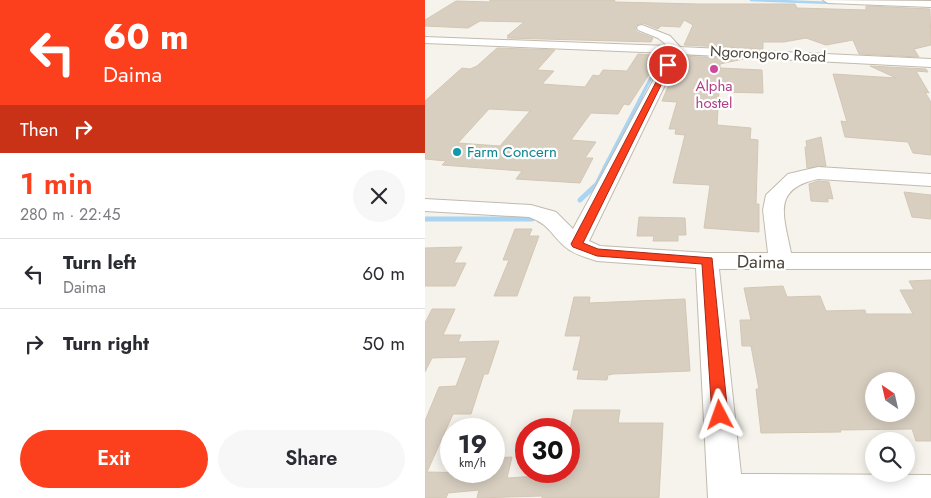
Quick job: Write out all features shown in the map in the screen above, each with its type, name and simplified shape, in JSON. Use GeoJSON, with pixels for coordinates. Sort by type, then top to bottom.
{"type":"FeatureCollection","features":[{"type":"Feature","properties":{"kind":"street"},"geometry":{"type":"LineString","coordinates":[[828,0],[931,4]]}},
{"type":"Feature","properties":{"kind":"street"},"geometry":{"type":"LineString","coordinates":[[577,244],[622,151],[676,50],[674,44],[669,40],[642,28]]}},
{"type":"Feature","properties":{"kind":"street","name":"Ngorongoro Road"},"geometry":{"type":"LineString","coordinates":[[425,40],[931,63]]}},
{"type":"Feature","properties":{"kind":"street"},"geometry":{"type":"LineString","coordinates":[[781,262],[773,210],[776,195],[795,178],[817,173],[931,180]]}},
{"type":"Feature","properties":{"kind":"street","name":"Daima"},"geometry":{"type":"LineString","coordinates":[[425,206],[531,211],[549,217],[577,244],[597,253],[707,261],[931,262]]}},
{"type":"Feature","properties":{"kind":"street"},"geometry":{"type":"LineString","coordinates":[[707,261],[726,495],[931,492]]}},
{"type":"Feature","properties":{"kind":"building"},"geometry":{"type":"Polygon","coordinates":[[[490,0],[615,0],[614,2],[795,4],[797,8],[866,10],[866,6],[930,9],[931,45],[914,49],[919,57],[859,54],[853,40],[826,45],[806,38],[784,42],[763,42],[763,49],[684,45],[693,25],[684,20],[680,27],[661,26],[658,29],[643,23],[636,25],[635,29],[637,32],[653,38],[651,42],[507,38],[524,22],[480,21],[468,28],[425,26],[425,20],[456,1],[490,2],[490,0]]]}},
{"type":"Feature","properties":{"kind":"building"},"geometry":{"type":"Polygon","coordinates":[[[497,48],[555,50],[537,70],[554,71],[542,84],[585,87],[593,75],[599,76],[603,70],[627,71],[638,54],[661,56],[629,105],[624,104],[618,114],[591,113],[571,140],[596,142],[585,158],[593,158],[580,183],[516,179],[522,171],[442,165],[446,161],[425,159],[425,101],[462,68],[470,69],[477,66],[497,48]],[[489,109],[458,143],[500,146],[530,111],[489,109]]]}},
{"type":"Feature","properties":{"kind":"building"},"geometry":{"type":"Polygon","coordinates":[[[681,56],[743,59],[720,64],[720,68],[762,70],[763,93],[719,92],[717,125],[751,128],[750,139],[758,140],[756,204],[759,204],[759,232],[704,228],[710,185],[673,183],[685,135],[675,134],[676,129],[669,129],[677,102],[662,101],[681,56]]]}},
{"type":"Feature","properties":{"kind":"building"},"geometry":{"type":"Polygon","coordinates":[[[870,66],[926,69],[928,72],[916,71],[929,93],[925,92],[931,102],[931,155],[913,153],[908,142],[845,137],[841,121],[847,122],[833,74],[896,78],[870,66]]]}},
{"type":"Feature","properties":{"kind":"building"},"geometry":{"type":"Polygon","coordinates":[[[821,137],[826,166],[807,168],[806,141],[821,137]]]}},
{"type":"Feature","properties":{"kind":"building"},"geometry":{"type":"Polygon","coordinates":[[[818,181],[829,182],[833,199],[828,198],[828,202],[811,201],[809,184],[818,181]]]}},
{"type":"Feature","properties":{"kind":"building"},"geometry":{"type":"Polygon","coordinates":[[[904,192],[931,195],[931,219],[912,217],[904,192]]]}},
{"type":"Feature","properties":{"kind":"building"},"geometry":{"type":"Polygon","coordinates":[[[639,217],[685,218],[686,235],[678,235],[678,241],[653,241],[654,236],[637,236],[639,217]]]}},
{"type":"Feature","properties":{"kind":"building"},"geometry":{"type":"Polygon","coordinates":[[[515,229],[532,229],[529,236],[539,236],[517,296],[494,296],[509,260],[503,260],[515,229]]]}},
{"type":"Feature","properties":{"kind":"building"},"geometry":{"type":"Polygon","coordinates":[[[462,247],[454,263],[466,263],[455,286],[425,286],[425,248],[462,247]]]}},
{"type":"Feature","properties":{"kind":"building"},"geometry":{"type":"Polygon","coordinates":[[[931,280],[931,441],[916,441],[915,432],[912,429],[761,433],[756,389],[759,389],[751,346],[742,346],[740,320],[751,320],[744,288],[783,286],[787,297],[820,296],[826,311],[865,310],[866,314],[913,314],[900,290],[914,290],[909,281],[931,280]]]}},
{"type":"Feature","properties":{"kind":"building"},"geometry":{"type":"Polygon","coordinates":[[[574,297],[590,297],[589,303],[685,299],[690,371],[613,374],[608,375],[607,380],[577,379],[579,370],[573,370],[581,336],[565,336],[574,297]]]}},
{"type":"Feature","properties":{"kind":"building"},"geometry":{"type":"Polygon","coordinates":[[[432,309],[455,309],[443,335],[461,335],[458,342],[499,341],[488,374],[484,374],[471,414],[453,414],[451,418],[440,418],[440,443],[427,472],[440,472],[440,483],[505,483],[505,457],[512,457],[507,478],[515,477],[515,483],[580,483],[580,418],[572,418],[574,410],[620,410],[618,423],[663,423],[659,498],[542,498],[542,496],[477,498],[479,490],[448,493],[446,498],[425,498],[425,421],[439,387],[456,386],[467,357],[432,358],[425,372],[425,323],[432,309]]]}},
{"type":"Feature","properties":{"kind":"waterway"},"geometry":{"type":"LineString","coordinates":[[751,0],[834,3]]}},
{"type":"Feature","properties":{"kind":"waterway"},"geometry":{"type":"LineString","coordinates":[[897,0],[930,1]]}},
{"type":"Feature","properties":{"kind":"waterway"},"geometry":{"type":"LineString","coordinates":[[640,99],[663,54],[671,52]]}},
{"type":"Feature","properties":{"kind":"waterway"},"geometry":{"type":"LineString","coordinates":[[686,54],[706,55]]}},
{"type":"Feature","properties":{"kind":"waterway"},"geometry":{"type":"LineString","coordinates":[[605,167],[641,98]]}},
{"type":"Feature","properties":{"kind":"waterway"},"geometry":{"type":"LineString","coordinates":[[580,200],[597,184],[606,166]]}},
{"type":"Feature","properties":{"kind":"waterway"},"geometry":{"type":"LineString","coordinates":[[425,219],[532,219]]}},
{"type":"Feature","properties":{"kind":"place","name":"Alpha hostel"},"geometry":{"type":"Point","coordinates":[714,69]}},
{"type":"Feature","properties":{"kind":"place","name":"Farm Concern"},"geometry":{"type":"Point","coordinates":[457,152]}},
{"type":"Feature","properties":{"kind":"route"},"geometry":{"type":"LineString","coordinates":[[668,65],[577,244],[597,253],[707,261],[720,415]]}}]}
